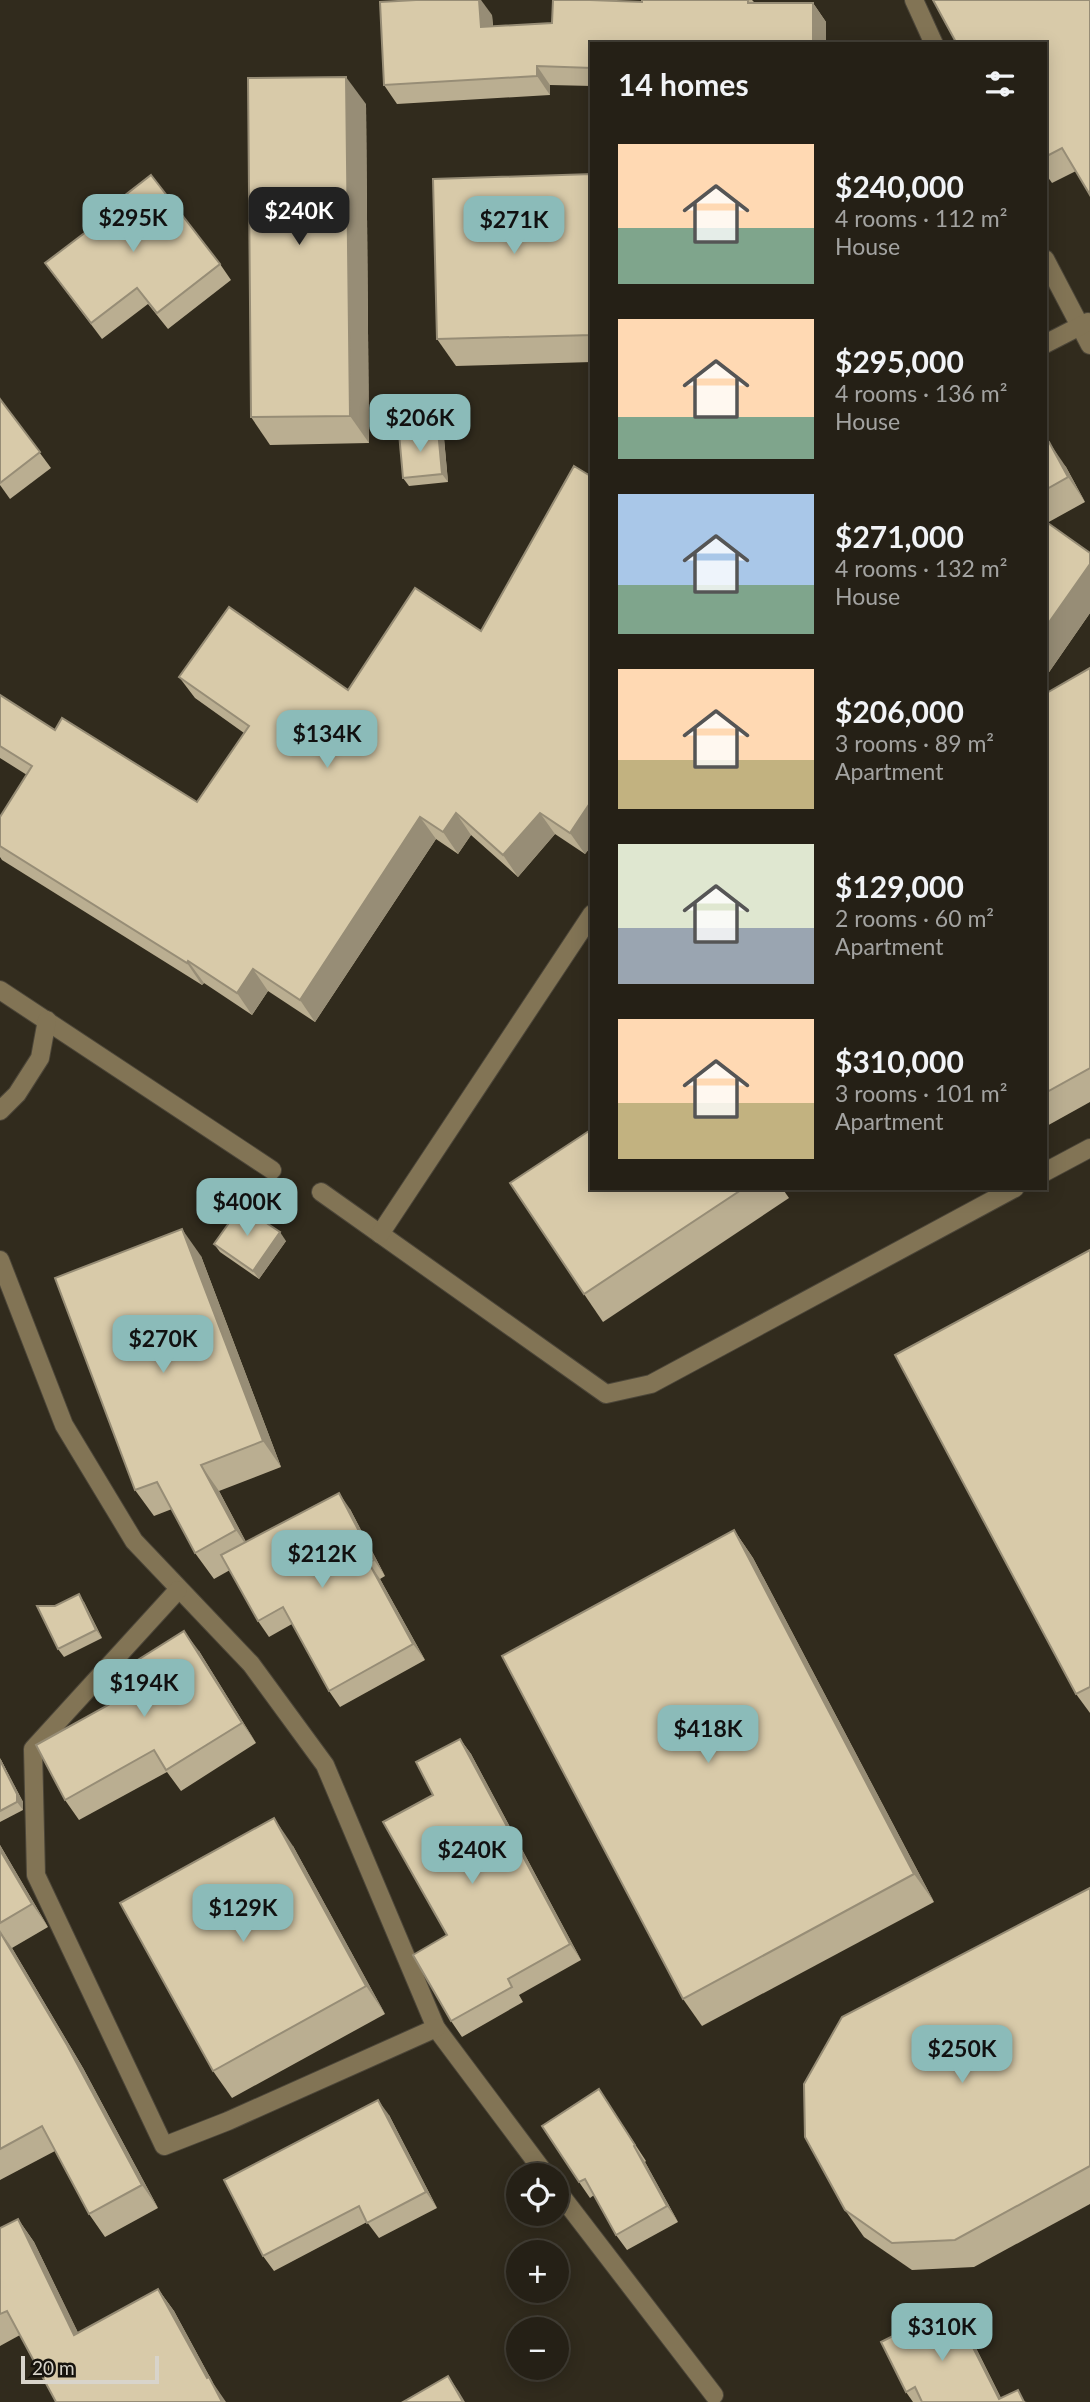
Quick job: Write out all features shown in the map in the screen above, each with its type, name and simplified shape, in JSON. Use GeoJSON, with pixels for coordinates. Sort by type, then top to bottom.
{"type":"FeatureCollection","features":[{"type":"Feature","properties":{"kind":"lane"},"geometry":{"type":"LineString","coordinates":[[914,0],[933,42]]}},
{"type":"Feature","properties":{"kind":"lane"},"geometry":{"type":"LineString","coordinates":[[1047,262],[1085,324],[1090,345]]}},
{"type":"Feature","properties":{"kind":"lane"},"geometry":{"type":"LineString","coordinates":[[1047,343],[1085,324]]}},
{"type":"Feature","properties":{"kind":"lane"},"geometry":{"type":"LineString","coordinates":[[380,1234],[590,917]]}},
{"type":"Feature","properties":{"kind":"lane"},"geometry":{"type":"LineString","coordinates":[[0,990],[272,1170]]}},
{"type":"Feature","properties":{"kind":"lane"},"geometry":{"type":"LineString","coordinates":[[0,1111],[17,1094],[40,1058],[47,1020]]}},
{"type":"Feature","properties":{"kind":"lane"},"geometry":{"type":"LineString","coordinates":[[1047,1171],[1090,1148]]}},
{"type":"Feature","properties":{"kind":"lane"},"geometry":{"type":"LineString","coordinates":[[321,1192],[607,1394],[651,1384],[1011,1190]]}},
{"type":"Feature","properties":{"kind":"lane"},"geometry":{"type":"LineString","coordinates":[[0,1260],[64,1425],[134,1541],[251,1664],[325,1765],[436,2028],[537,2163]]}},
{"type":"Feature","properties":{"kind":"lane"},"geometry":{"type":"LineString","coordinates":[[178,1590],[33,1749],[36,1875],[164,2146],[228,2121],[436,2028]]}},
{"type":"Feature","properties":{"kind":"lane"},"geometry":{"type":"LineString","coordinates":[[569,2206],[714,2395]]}},
{"type":"Feature","properties":{"kind":"building"},"geometry":{"type":"Polygon","coordinates":[[[479,0],[481,27],[552,23],[553,0],[748,0],[748,3],[813,3],[813,42],[590,42],[590,68],[537,66],[537,76],[384,85],[380,2],[479,0]]]}},
{"type":"Feature","properties":{"kind":"building"},"geometry":{"type":"Polygon","coordinates":[[[933,0],[1090,0],[1090,195],[1062,148],[1047,156],[1047,42],[956,42],[933,0]]]}},
{"type":"Feature","properties":{"kind":"building"},"geometry":{"type":"Polygon","coordinates":[[[346,77],[350,416],[251,417],[248,78],[346,77]]]}},
{"type":"Feature","properties":{"kind":"building"},"geometry":{"type":"Polygon","coordinates":[[[590,174],[590,335],[437,339],[433,179],[590,174]]]}},
{"type":"Feature","properties":{"kind":"building"},"geometry":{"type":"Polygon","coordinates":[[[151,175],[220,264],[157,313],[137,288],[91,323],[45,263],[91,228],[88,224],[151,175]]]}},
{"type":"Feature","properties":{"kind":"building"},"geometry":{"type":"Polygon","coordinates":[[[0,399],[40,452],[0,483],[0,399]]]}},
{"type":"Feature","properties":{"kind":"building"},"geometry":{"type":"Polygon","coordinates":[[[438,430],[442,474],[403,478],[399,433],[438,430]]]}},
{"type":"Feature","properties":{"kind":"building"},"geometry":{"type":"Polygon","coordinates":[[[1049,442],[1068,477],[1047,489],[1049,442]]]}},
{"type":"Feature","properties":{"kind":"building"},"geometry":{"type":"Polygon","coordinates":[[[574,466],[590,476],[590,803],[570,833],[540,813],[503,855],[456,813],[443,832],[420,817],[300,1000],[253,969],[237,993],[0,846],[0,817],[32,766],[0,746],[0,695],[55,730],[62,718],[197,802],[249,726],[179,677],[229,607],[348,690],[415,588],[481,631],[574,466]]]}},
{"type":"Feature","properties":{"kind":"building"},"geometry":{"type":"Polygon","coordinates":[[[1047,522],[1090,553],[1090,564],[1047,625],[1047,522]]]}},
{"type":"Feature","properties":{"kind":"building"},"geometry":{"type":"Polygon","coordinates":[[[1090,668],[1090,1068],[1047,1092],[1047,693],[1090,668]]]}},
{"type":"Feature","properties":{"kind":"building"},"geometry":{"type":"Polygon","coordinates":[[[590,1130],[590,1190],[741,1190],[584,1294],[510,1183],[590,1130]]]}},
{"type":"Feature","properties":{"kind":"building"},"geometry":{"type":"Polygon","coordinates":[[[241,1206],[280,1232],[253,1271],[214,1244],[241,1206]]]}},
{"type":"Feature","properties":{"kind":"building"},"geometry":{"type":"Polygon","coordinates":[[[182,1229],[263,1441],[201,1465],[236,1530],[195,1553],[157,1482],[135,1490],[55,1278],[182,1229]]]}},
{"type":"Feature","properties":{"kind":"building"},"geometry":{"type":"Polygon","coordinates":[[[1090,1250],[1090,1687],[1076,1694],[895,1355],[1090,1250]]]}},
{"type":"Feature","properties":{"kind":"building"},"geometry":{"type":"Polygon","coordinates":[[[339,1493],[374,1560],[369,1563],[413,1644],[329,1691],[283,1607],[258,1621],[221,1555],[339,1493]]]}},
{"type":"Feature","properties":{"kind":"building"},"geometry":{"type":"Polygon","coordinates":[[[734,1530],[914,1874],[683,1999],[502,1656],[734,1530]]]}},
{"type":"Feature","properties":{"kind":"building"},"geometry":{"type":"Polygon","coordinates":[[[79,1594],[96,1630],[58,1649],[37,1606],[55,1606],[79,1594]]]}},
{"type":"Feature","properties":{"kind":"building"},"geometry":{"type":"Polygon","coordinates":[[[184,1631],[242,1723],[166,1770],[154,1750],[65,1800],[36,1745],[121,1698],[109,1678],[184,1631]]]}},
{"type":"Feature","properties":{"kind":"building"},"geometry":{"type":"Polygon","coordinates":[[[460,1739],[570,1944],[508,1979],[512,1987],[451,2021],[413,1955],[447,1935],[383,1822],[433,1795],[416,1762],[460,1739]]]}},
{"type":"Feature","properties":{"kind":"building"},"geometry":{"type":"Polygon","coordinates":[[[0,1760],[17,1794],[17,1802],[0,1811],[0,1760]]]}},
{"type":"Feature","properties":{"kind":"building"},"geometry":{"type":"Polygon","coordinates":[[[274,1818],[366,1986],[213,2071],[120,1903],[274,1818]]]}},
{"type":"Feature","properties":{"kind":"building"},"geometry":{"type":"Polygon","coordinates":[[[0,1850],[32,1904],[0,1923],[0,1850]]]}},
{"type":"Feature","properties":{"kind":"building"},"geometry":{"type":"Polygon","coordinates":[[[1090,1888],[1090,2166],[955,2240],[892,2243],[845,2210],[805,2137],[804,2084],[842,2017],[1090,1888]]]}},
{"type":"Feature","properties":{"kind":"building"},"geometry":{"type":"Polygon","coordinates":[[[0,1932],[67,2045],[142,2185],[89,2214],[42,2126],[0,2149],[0,1932]]]}},
{"type":"Feature","properties":{"kind":"building"},"geometry":{"type":"Polygon","coordinates":[[[599,2089],[635,2145],[667,2206],[616,2235],[585,2179],[579,2182],[569,2163],[542,2126],[599,2089]]]}},
{"type":"Feature","properties":{"kind":"building"},"geometry":{"type":"Polygon","coordinates":[[[378,2100],[426,2192],[367,2223],[359,2206],[263,2256],[224,2180],[378,2100]]]}},
{"type":"Feature","properties":{"kind":"building"},"geometry":{"type":"Polygon","coordinates":[[[18,2219],[74,2335],[158,2289],[222,2402],[56,2402],[7,2311],[0,2314],[0,2228],[18,2219]]]}},
{"type":"Feature","properties":{"kind":"building"},"geometry":{"type":"Polygon","coordinates":[[[952,2306],[999,2399],[1018,2390],[1024,2402],[922,2402],[915,2387],[906,2392],[881,2342],[952,2306]]]}},
{"type":"Feature","properties":{"kind":"building"},"geometry":{"type":"Polygon","coordinates":[[[448,2376],[463,2402],[403,2402],[448,2376]]]}}]}
